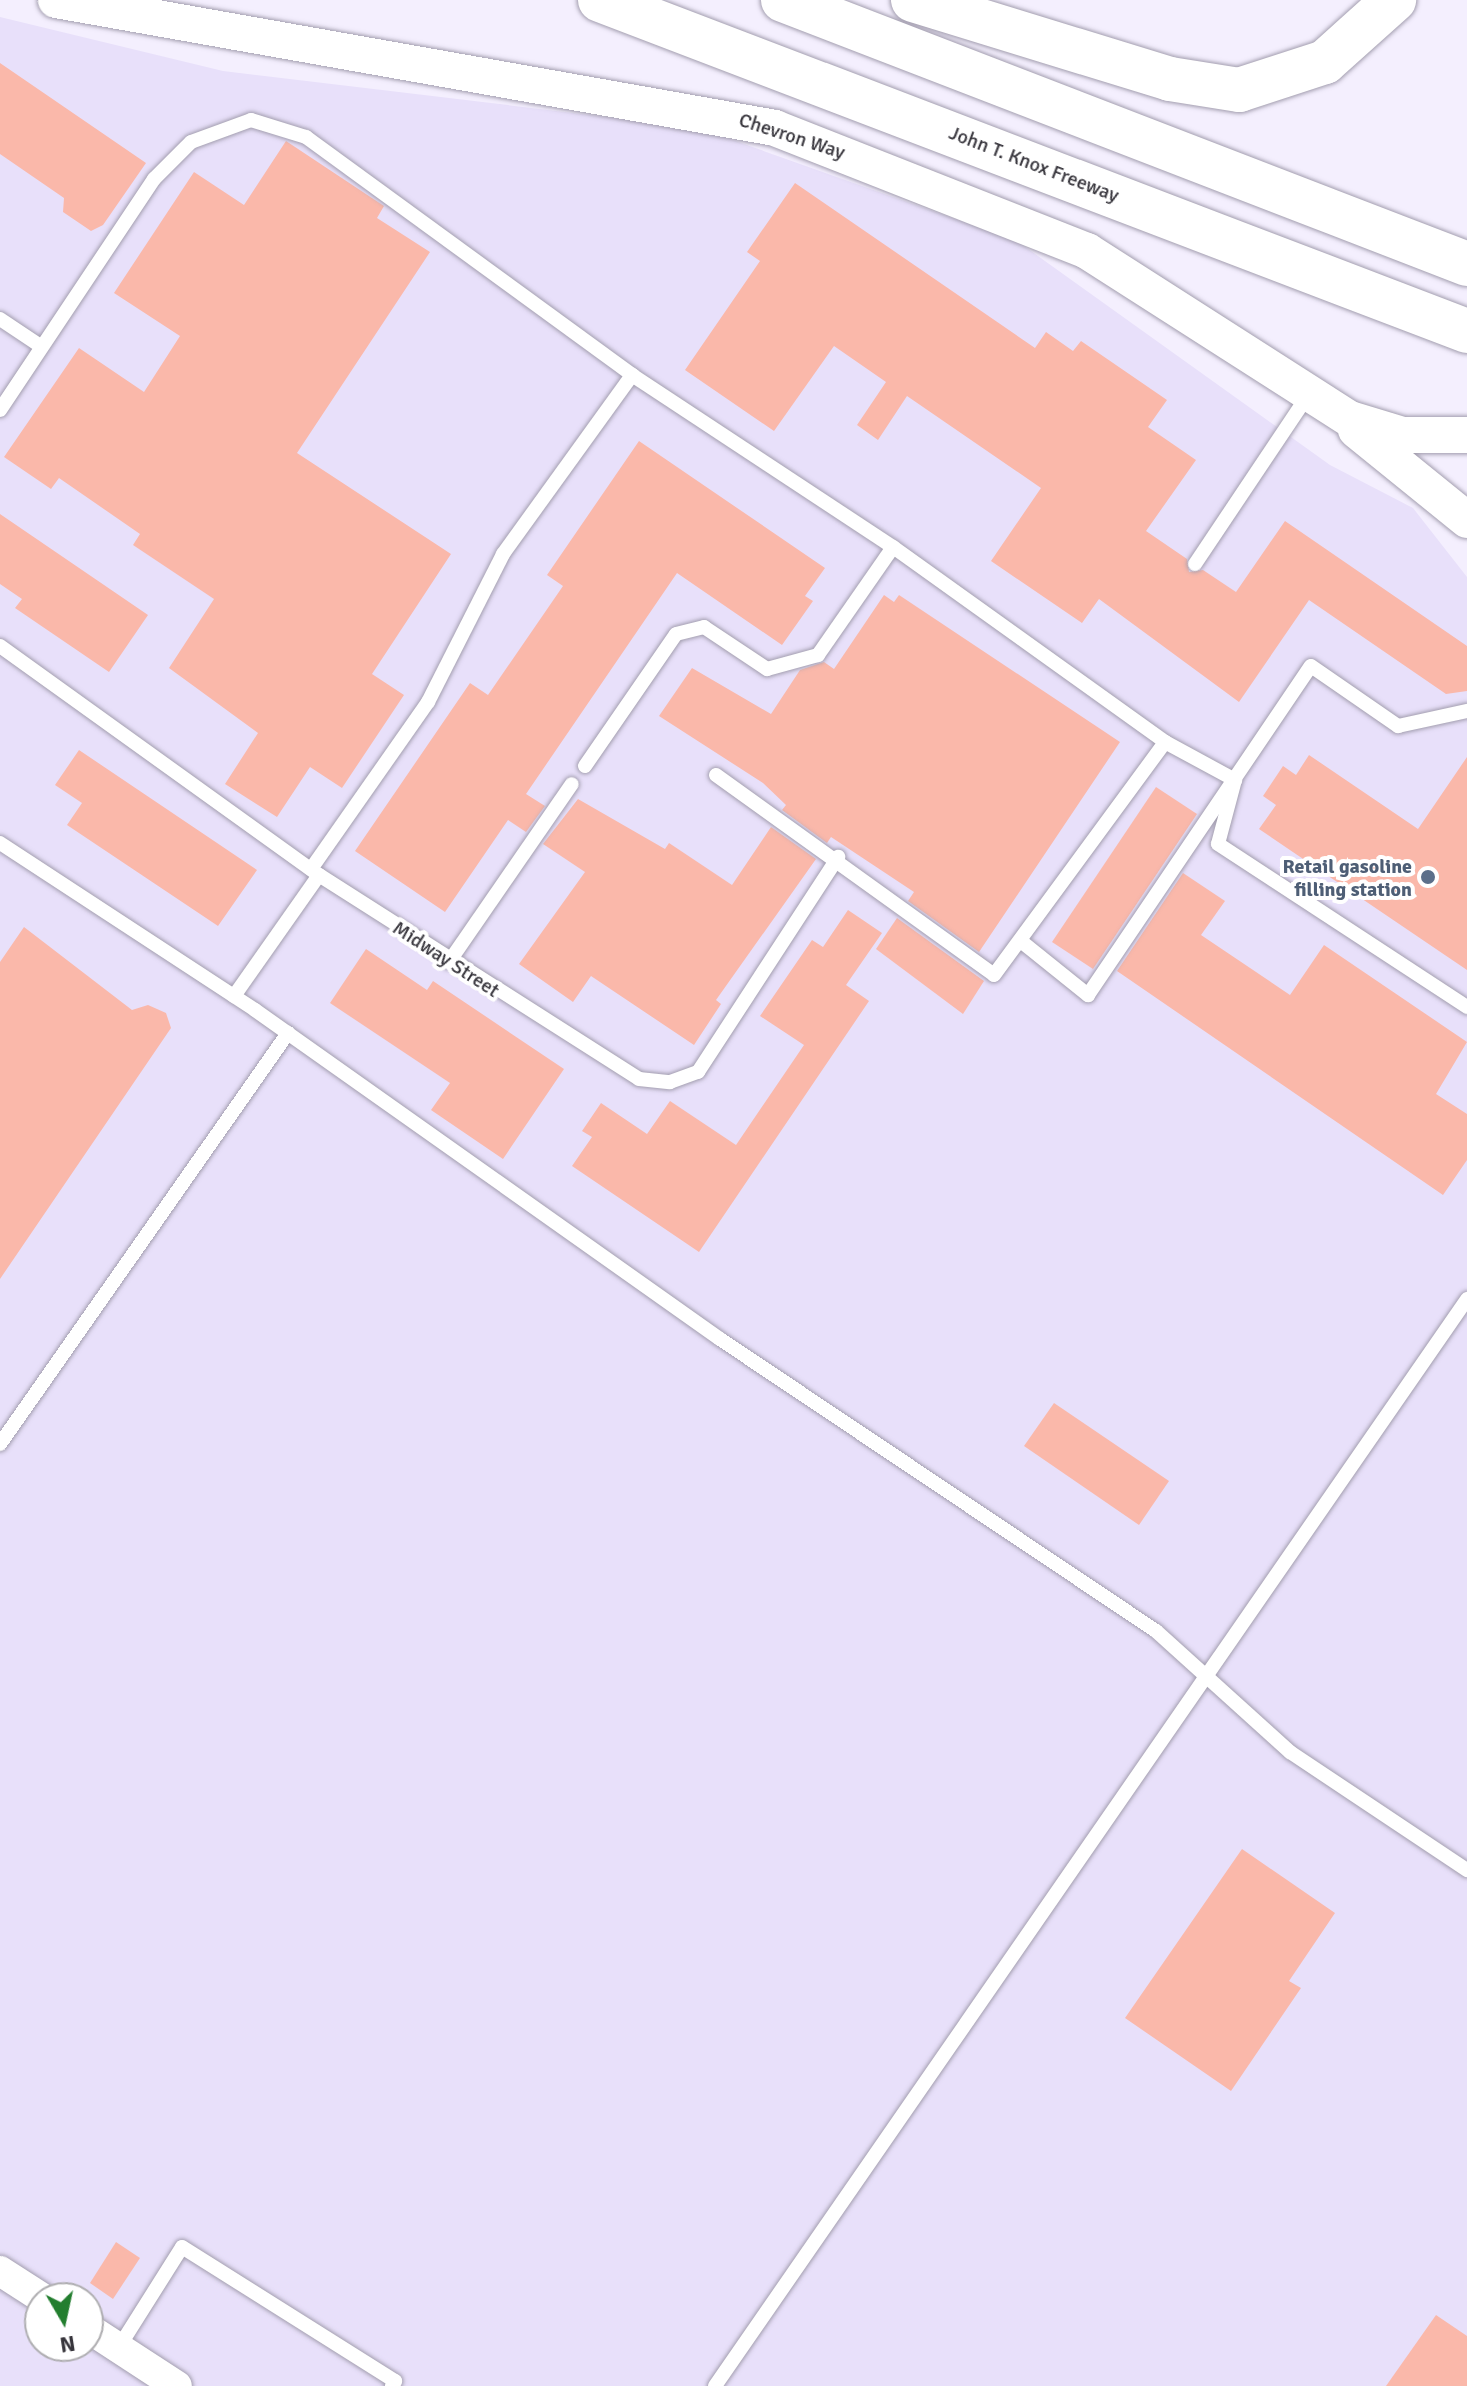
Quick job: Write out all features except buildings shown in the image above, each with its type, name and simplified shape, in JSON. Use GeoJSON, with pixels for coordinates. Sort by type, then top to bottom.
{"type":"FeatureCollection","features":[{"type":"Feature","properties":{"kind":"highway","name":"John T. Knox Freeway"},"geometry":{"type":"LineString","coordinates":[[600,0],[1467,331]]}},
{"type":"Feature","properties":{"kind":"highway"},"geometry":{"type":"LineString","coordinates":[[783,0],[1467,264]]}},
{"type":"Feature","properties":{"kind":"highway"},"geometry":{"type":"LineString","coordinates":[[913,0],[1204,88],[1239,90],[1296,77],[1352,44],[1394,0]]}},
{"type":"Feature","properties":{"kind":"highway"},"geometry":{"type":"LineString","coordinates":[[1296,77],[1344,34],[1368,0]]}},
{"type":"Feature","properties":{"kind":"street","name":"Chevron Way"},"geometry":{"type":"LineString","coordinates":[[56,0],[775,128],[1087,251],[1315,400],[1403,435],[1467,435]]}},
{"type":"Feature","properties":{"kind":"street"},"geometry":{"type":"LineString","coordinates":[[1315,400],[1467,520]]}},
{"type":"Feature","properties":{"kind":"street"},"geometry":{"type":"LineString","coordinates":[[0,2271],[24,2286]]}},
{"type":"Feature","properties":{"kind":"street"},"geometry":{"type":"LineString","coordinates":[[104,2338],[177,2386]]}},
{"type":"Feature","properties":{"kind":"lane"},"geometry":{"type":"LineString","coordinates":[[0,410],[154,179],[191,142],[251,120],[306,137],[378,184],[632,375],[893,547],[1165,742],[1235,780]]}},
{"type":"Feature","properties":{"kind":"lane"},"geometry":{"type":"LineString","coordinates":[[0,319],[42,347]]}},
{"type":"Feature","properties":{"kind":"lane"},"geometry":{"type":"LineString","coordinates":[[234,996],[428,702],[503,554],[632,375]]}},
{"type":"Feature","properties":{"kind":"lane"},"geometry":{"type":"LineString","coordinates":[[1195,564],[1315,400]]}},
{"type":"Feature","properties":{"kind":"lane"},"geometry":{"type":"LineString","coordinates":[[585,766],[676,634],[704,627],[767,669],[818,655],[893,547]]}},
{"type":"Feature","properties":{"kind":"lane","name":"Midway Street"},"geometry":{"type":"LineString","coordinates":[[0,646],[315,872],[449,962],[639,1079],[670,1082],[698,1072],[838,857]]}},
{"type":"Feature","properties":{"kind":"lane"},"geometry":{"type":"LineString","coordinates":[[1022,942],[1088,995],[1311,666],[1398,726],[1467,711]]}},
{"type":"Feature","properties":{"kind":"lane"},"geometry":{"type":"LineString","coordinates":[[716,775],[838,857],[994,975],[1022,942],[1165,742]]}},
{"type":"Feature","properties":{"kind":"lane"},"geometry":{"type":"LineString","coordinates":[[1235,780],[1218,844],[1467,1007]]}},
{"type":"Feature","properties":{"kind":"lane"},"geometry":{"type":"LineString","coordinates":[[449,962],[572,784]]}},
{"type":"Feature","properties":{"kind":"lane"},"geometry":{"type":"LineString","coordinates":[[2,847],[234,996],[720,1339],[1156,1631],[1290,1752],[1467,1870]]}},
{"type":"Feature","properties":{"kind":"lane"},"geometry":{"type":"LineString","coordinates":[[0,1444],[288,1033]]}},
{"type":"Feature","properties":{"kind":"lane"},"geometry":{"type":"LineString","coordinates":[[715,2386],[1467,1299]]}},
{"type":"Feature","properties":{"kind":"lane"},"geometry":{"type":"LineString","coordinates":[[119,2347],[182,2247],[395,2381],[392,2386]]}},
{"type":"Feature","properties":{"kind":"shaded area"},"geometry":{"type":"Polygon","coordinates":[[[0,17],[223,71],[699,128],[1017,241],[1330,465],[1413,508],[1467,577],[1467,2386],[0,2386],[0,17]]]}},
{"type":"Feature","properties":{"kind":"place","name":"Retail gasoline filling station"},"geometry":{"type":"Point","coordinates":[1428,877]}}]}
